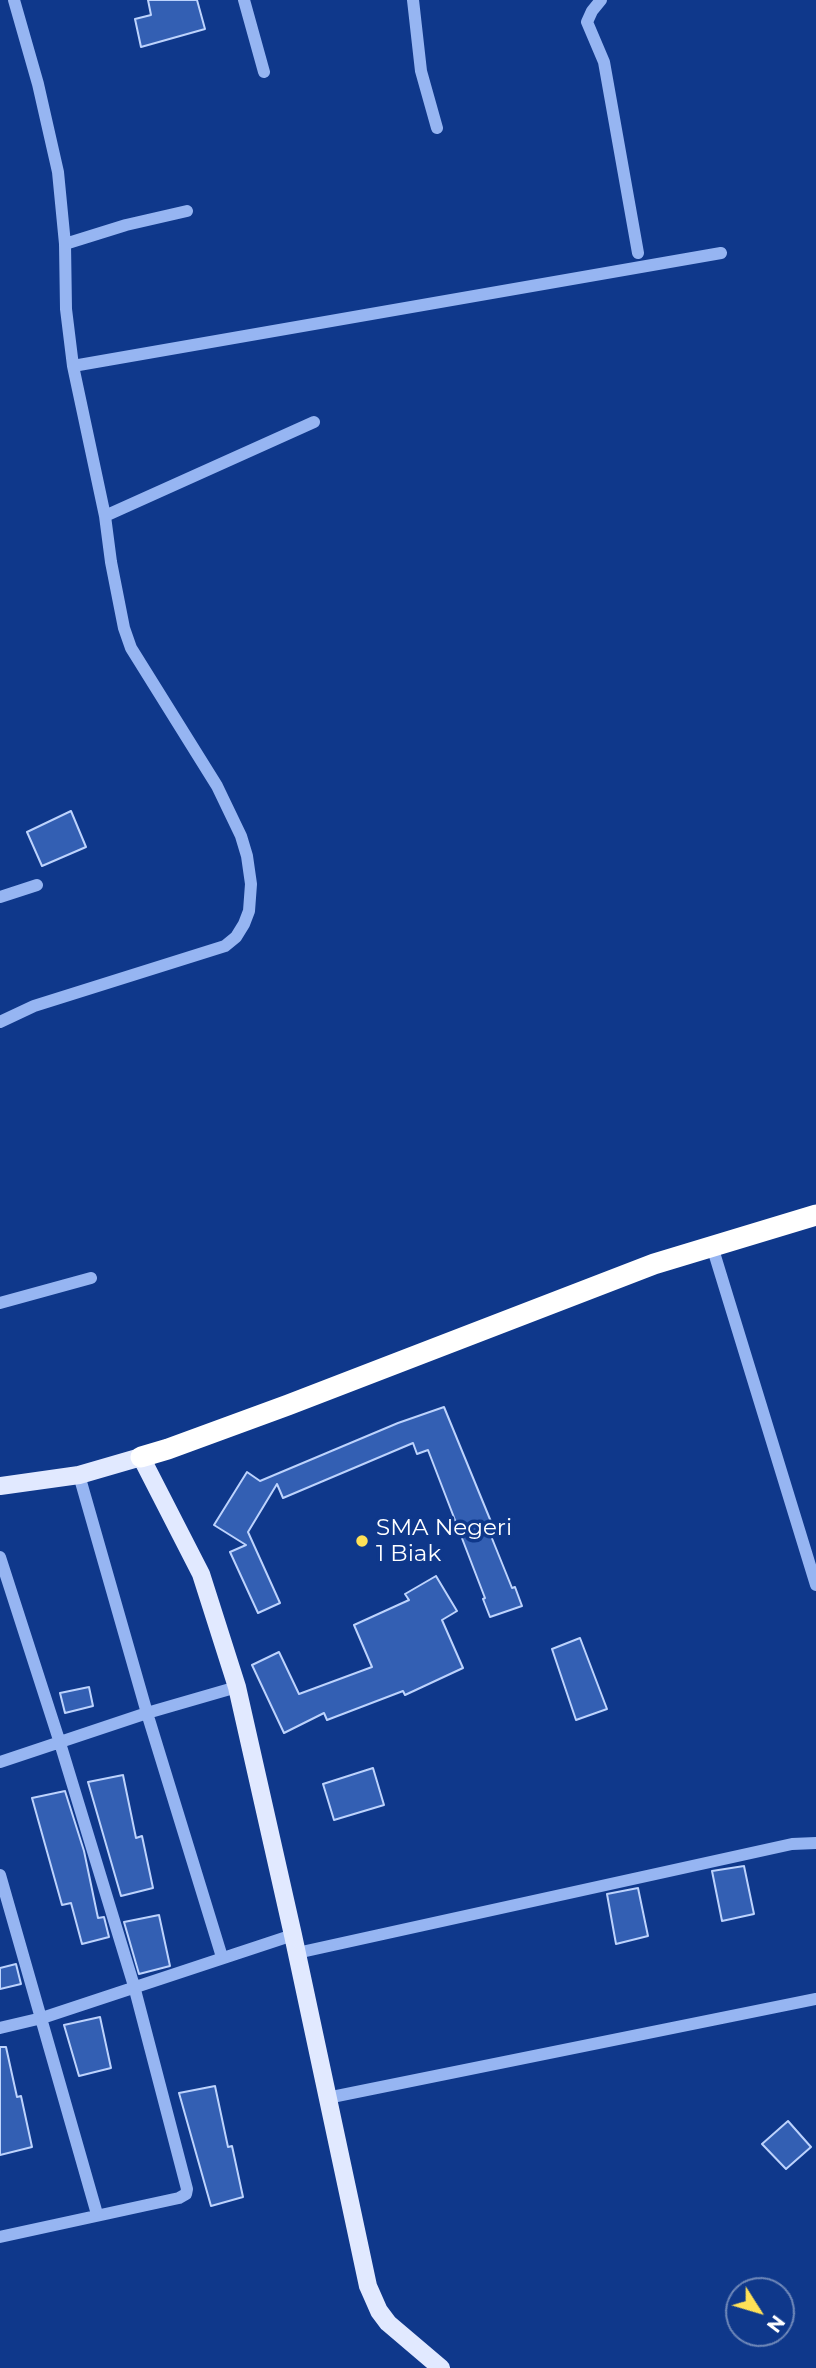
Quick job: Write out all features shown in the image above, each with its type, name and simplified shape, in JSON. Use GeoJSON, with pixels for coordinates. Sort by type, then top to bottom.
{"type":"FeatureCollection","features":[{"type":"Feature","properties":{"kind":"highway"},"geometry":{"type":"LineString","coordinates":[[141,1457],[168,1450],[654,1264],[816,1215]]}},
{"type":"Feature","properties":{"kind":"main road"},"geometry":{"type":"LineString","coordinates":[[0,1486],[79,1475],[141,1457],[201,1574],[237,1688],[368,2286],[387,2323],[441,2368]]}},
{"type":"Feature","properties":{"kind":"street"},"geometry":{"type":"LineString","coordinates":[[0,1022],[34,1006],[225,946],[236,937],[244,925],[249,911],[251,884],[241,836],[217,786],[131,648],[124,628],[105,516],[74,366],[66,309],[65,244],[58,172],[38,84],[14,0]]}},
{"type":"Feature","properties":{"kind":"street"},"geometry":{"type":"LineString","coordinates":[[244,0],[264,72]]}},
{"type":"Feature","properties":{"kind":"street"},"geometry":{"type":"LineString","coordinates":[[413,0],[421,71],[437,128]]}},
{"type":"Feature","properties":{"kind":"street"},"geometry":{"type":"LineString","coordinates":[[601,0],[587,22],[604,62],[638,253]]}},
{"type":"Feature","properties":{"kind":"street"},"geometry":{"type":"LineString","coordinates":[[65,244],[126,225],[187,211]]}},
{"type":"Feature","properties":{"kind":"street"},"geometry":{"type":"LineString","coordinates":[[74,366],[721,253]]}},
{"type":"Feature","properties":{"kind":"street"},"geometry":{"type":"LineString","coordinates":[[105,516],[314,422]]}},
{"type":"Feature","properties":{"kind":"street"},"geometry":{"type":"LineString","coordinates":[[0,897],[37,885]]}},
{"type":"Feature","properties":{"kind":"street"},"geometry":{"type":"LineString","coordinates":[[712,1246],[816,1585]]}},
{"type":"Feature","properties":{"kind":"street"},"geometry":{"type":"LineString","coordinates":[[0,1303],[91,1278]]}},
{"type":"Feature","properties":{"kind":"street"},"geometry":{"type":"LineString","coordinates":[[79,1475],[147,1713],[222,1957]]}},
{"type":"Feature","properties":{"kind":"street"},"geometry":{"type":"LineString","coordinates":[[0,1557],[134,1986],[187,2189],[186,2194],[179,2198],[1,2232]]}},
{"type":"Feature","properties":{"kind":"street"},"geometry":{"type":"LineString","coordinates":[[0,1762],[147,1713],[237,1688]]}},
{"type":"Feature","properties":{"kind":"street"},"geometry":{"type":"LineString","coordinates":[[297,1953],[792,1844],[816,1843]]}},
{"type":"Feature","properties":{"kind":"street"},"geometry":{"type":"LineString","coordinates":[[0,1875],[97,2214]]}},
{"type":"Feature","properties":{"kind":"street"},"geometry":{"type":"LineString","coordinates":[[0,2028],[42,2018],[293,1935]]}},
{"type":"Feature","properties":{"kind":"street"},"geometry":{"type":"LineString","coordinates":[[327,2098],[816,1999]]}},
{"type":"Feature","properties":{"kind":"building"},"geometry":{"type":"Polygon","coordinates":[[[148,0],[197,0],[205,29],[141,47],[135,19],[151,15],[148,0]]]}},
{"type":"Feature","properties":{"kind":"building"},"geometry":{"type":"Polygon","coordinates":[[[71,811],[86,847],[42,866],[27,832],[71,811]]]}},
{"type":"Feature","properties":{"kind":"building"},"geometry":{"type":"Polygon","coordinates":[[[444,1407],[494,1529],[489,1531],[522,1606],[490,1617],[428,1450],[417,1454],[413,1443],[283,1498],[277,1484],[248,1532],[280,1603],[258,1613],[230,1552],[246,1545],[214,1525],[247,1472],[260,1481],[398,1423],[444,1407]]]}},
{"type":"Feature","properties":{"kind":"building"},"geometry":{"type":"Polygon","coordinates":[[[436,1576],[457,1611],[442,1620],[463,1668],[405,1695],[403,1691],[327,1720],[324,1713],[284,1733],[252,1665],[279,1652],[299,1694],[372,1667],[354,1625],[409,1600],[405,1594],[436,1576]]]}},
{"type":"Feature","properties":{"kind":"building"},"geometry":{"type":"Polygon","coordinates":[[[580,1638],[607,1709],[576,1720],[552,1649],[580,1638]]]}},
{"type":"Feature","properties":{"kind":"building"},"geometry":{"type":"Polygon","coordinates":[[[89,1687],[93,1706],[65,1713],[60,1693],[89,1687]]]}},
{"type":"Feature","properties":{"kind":"building"},"geometry":{"type":"Polygon","coordinates":[[[373,1768],[384,1805],[334,1820],[323,1784],[373,1768]]]}},
{"type":"Feature","properties":{"kind":"building"},"geometry":{"type":"Polygon","coordinates":[[[123,1775],[136,1838],[142,1836],[153,1888],[121,1896],[88,1782],[123,1775]]]}},
{"type":"Feature","properties":{"kind":"building"},"geometry":{"type":"Polygon","coordinates":[[[65,1791],[84,1851],[98,1918],[104,1917],[109,1937],[82,1944],[71,1903],[62,1905],[32,1798],[65,1791]]]}},
{"type":"Feature","properties":{"kind":"building"},"geometry":{"type":"Polygon","coordinates":[[[744,1866],[754,1914],[722,1921],[712,1871],[744,1866]]]}},
{"type":"Feature","properties":{"kind":"building"},"geometry":{"type":"Polygon","coordinates":[[[638,1888],[648,1936],[616,1944],[607,1894],[638,1888]]]}},
{"type":"Feature","properties":{"kind":"building"},"geometry":{"type":"Polygon","coordinates":[[[159,1915],[170,1966],[139,1974],[124,1922],[159,1915]]]}},
{"type":"Feature","properties":{"kind":"building"},"geometry":{"type":"Polygon","coordinates":[[[16,1964],[21,1984],[0,1989],[0,1968],[16,1964]]]}},
{"type":"Feature","properties":{"kind":"building"},"geometry":{"type":"Polygon","coordinates":[[[100,2017],[111,2068],[79,2076],[64,2025],[100,2017]]]}},
{"type":"Feature","properties":{"kind":"building"},"geometry":{"type":"Polygon","coordinates":[[[0,2047],[6,2047],[17,2097],[21,2096],[32,2147],[0,2155],[0,2047]]]}},
{"type":"Feature","properties":{"kind":"building"},"geometry":{"type":"Polygon","coordinates":[[[215,2086],[228,2147],[232,2146],[243,2197],[211,2206],[179,2093],[215,2086]]]}},
{"type":"Feature","properties":{"kind":"building"},"geometry":{"type":"Polygon","coordinates":[[[788,2121],[811,2147],[786,2169],[762,2144],[788,2121]]]}},
{"type":"Feature","properties":{"kind":"place","name":"SMA Negeri 1 Biak"},"geometry":{"type":"Point","coordinates":[362,1541]}}]}
